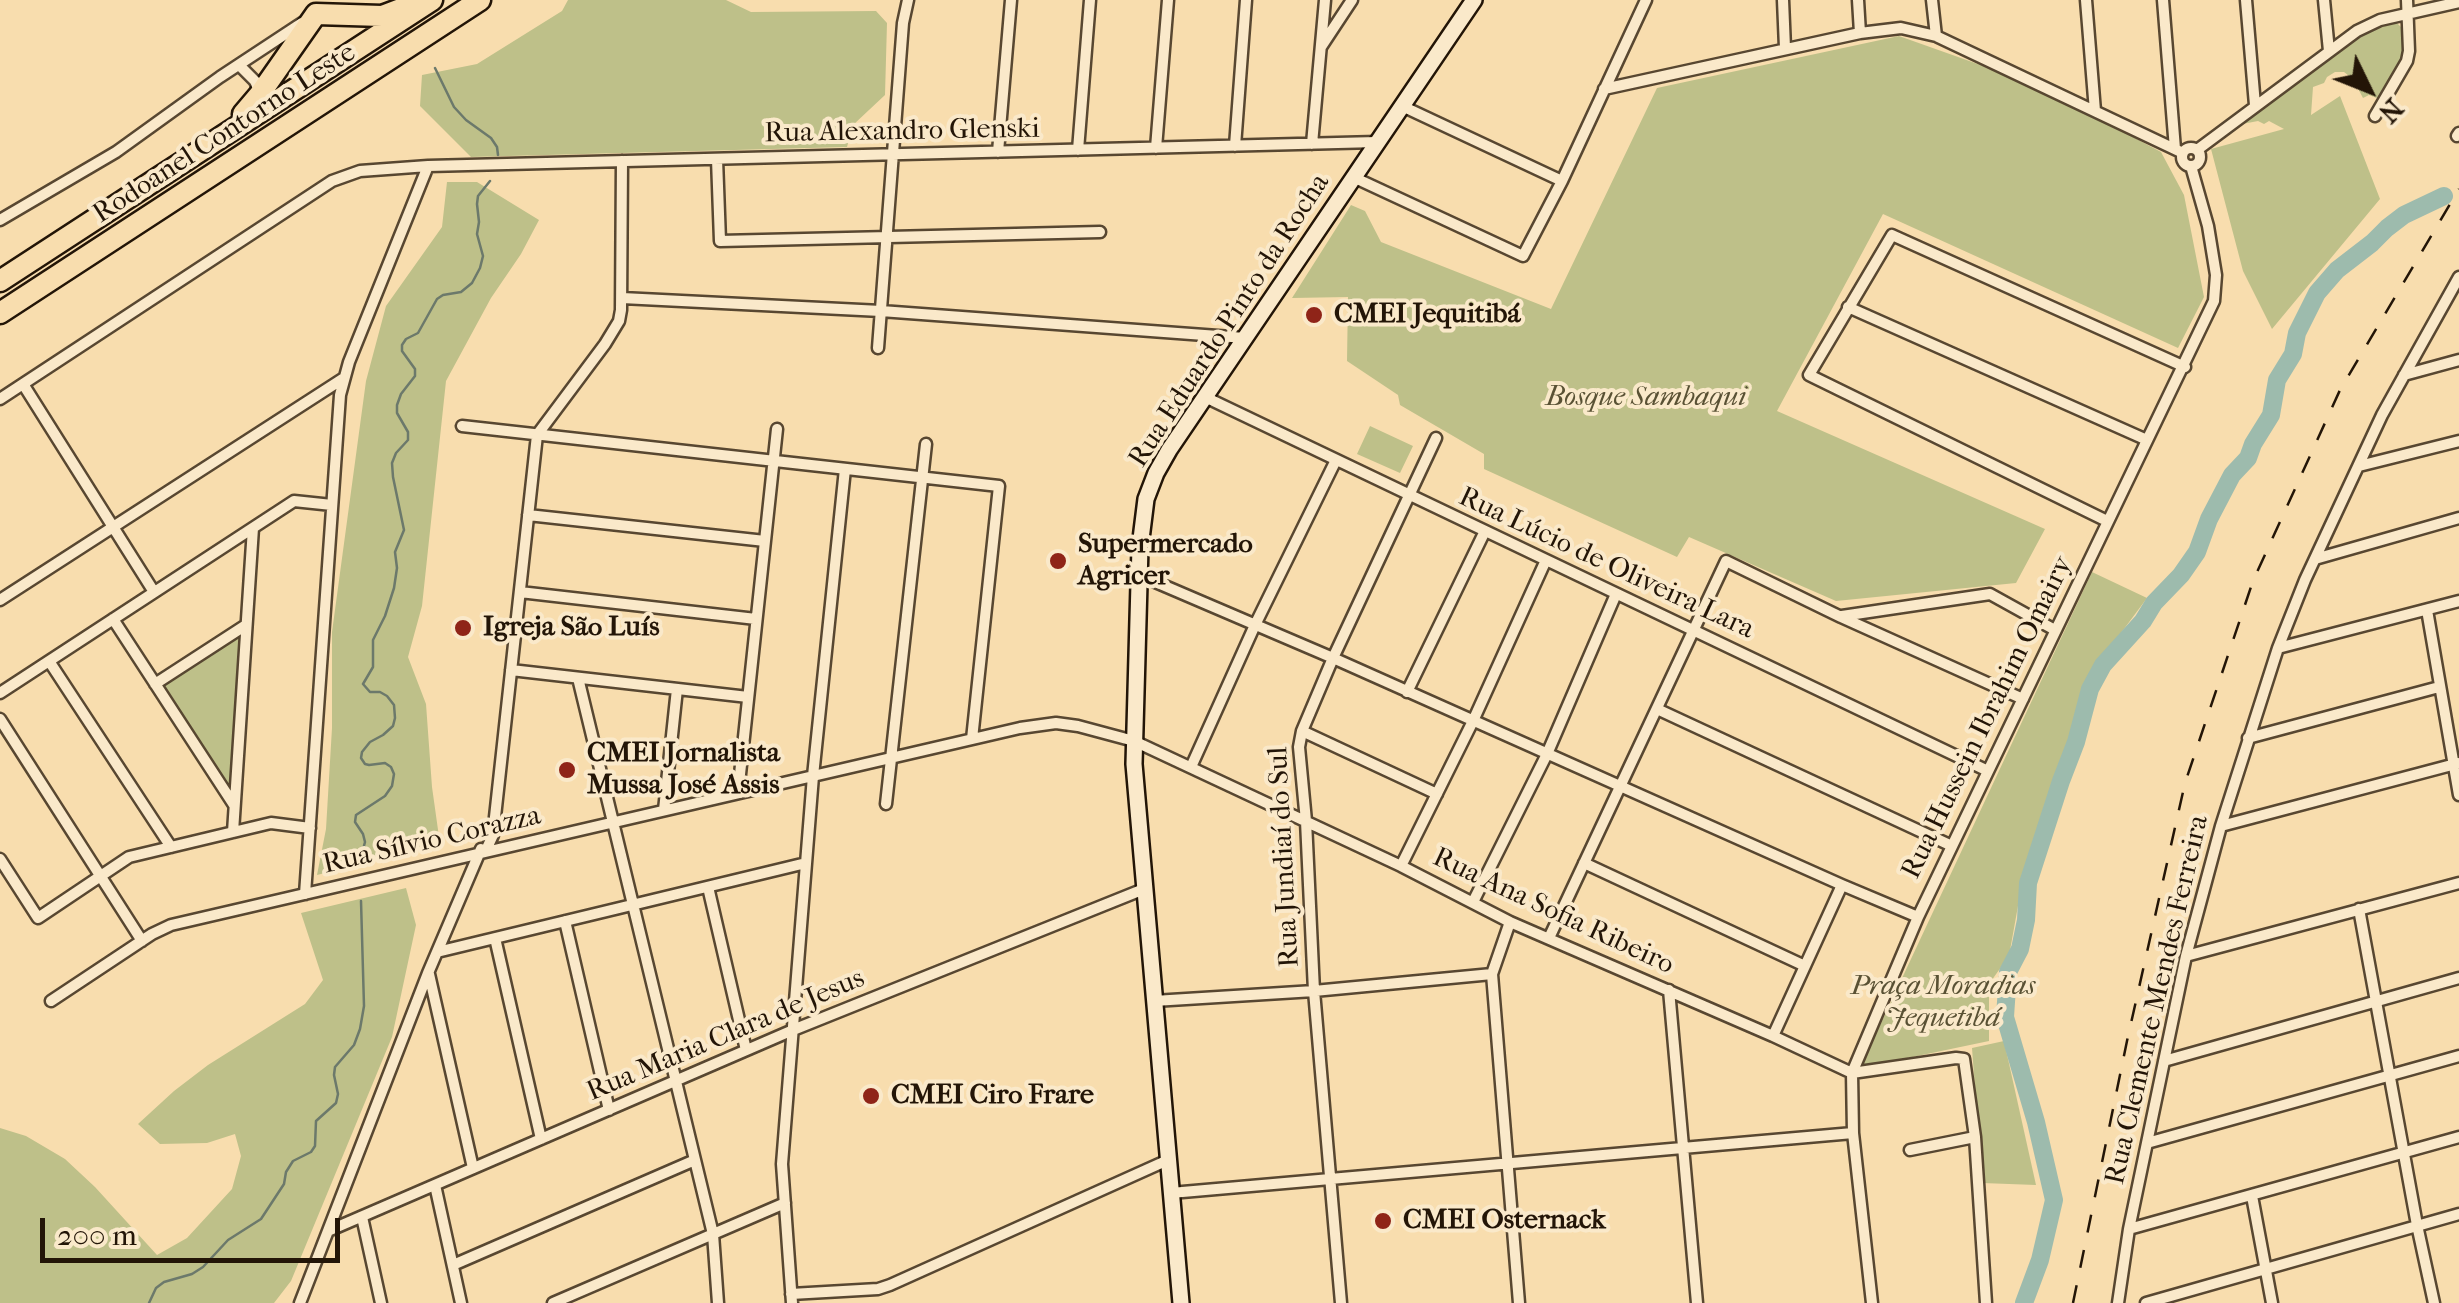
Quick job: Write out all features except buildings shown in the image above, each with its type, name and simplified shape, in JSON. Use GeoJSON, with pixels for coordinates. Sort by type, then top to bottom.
{"type":"FeatureCollection","features":[{"type":"Feature","properties":{"kind":"highway"},"geometry":{"type":"LineString","coordinates":[[224,135],[260,94],[316,14],[382,16],[422,0]]}},
{"type":"Feature","properties":{"kind":"highway","name":"Rodoanel Contorno Leste"},"geometry":{"type":"LineString","coordinates":[[0,282],[432,0]]}},
{"type":"Feature","properties":{"kind":"highway","name":"Rodoanel Contorno Leste"},"geometry":{"type":"LineString","coordinates":[[0,313],[480,0]]}},
{"type":"Feature","properties":{"kind":"main road","name":"Rua Eduardo Pinto da Rocha"},"geometry":{"type":"LineString","coordinates":[[1181,1303],[1135,782],[1142,516],[1150,485],[1169,450],[1474,0]]}},
{"type":"Feature","properties":{"kind":"street"},"geometry":{"type":"LineString","coordinates":[[878,348],[903,22],[908,0]]}},
{"type":"Feature","properties":{"kind":"street"},"geometry":{"type":"LineString","coordinates":[[998,152],[1011,0]]}},
{"type":"Feature","properties":{"kind":"street"},"geometry":{"type":"LineString","coordinates":[[1078,150],[1090,0]]}},
{"type":"Feature","properties":{"kind":"street"},"geometry":{"type":"LineString","coordinates":[[1156,148],[1168,0]]}},
{"type":"Feature","properties":{"kind":"street"},"geometry":{"type":"LineString","coordinates":[[1234,146],[1246,0]]}},
{"type":"Feature","properties":{"kind":"street"},"geometry":{"type":"LineString","coordinates":[[1312,144],[1325,0]]}},
{"type":"Feature","properties":{"kind":"street"},"geometry":{"type":"LineString","coordinates":[[1321,48],[1352,0]]}},
{"type":"Feature","properties":{"kind":"street"},"geometry":{"type":"LineString","coordinates":[[1354,177],[1523,256],[1646,0]]}},
{"type":"Feature","properties":{"kind":"street"},"geometry":{"type":"LineString","coordinates":[[1783,0],[1784,48]]}},
{"type":"Feature","properties":{"kind":"street"},"geometry":{"type":"LineString","coordinates":[[1858,0],[1860,33]]}},
{"type":"Feature","properties":{"kind":"street"},"geometry":{"type":"LineString","coordinates":[[1932,0],[1936,36]]}},
{"type":"Feature","properties":{"kind":"street"},"geometry":{"type":"LineString","coordinates":[[2086,0],[2095,111]]}},
{"type":"Feature","properties":{"kind":"street"},"geometry":{"type":"LineString","coordinates":[[2164,0],[2179,151],[2184,162],[2192,166],[2200,158],[2197,150]]}},
{"type":"Feature","properties":{"kind":"street"},"geometry":{"type":"LineString","coordinates":[[2246,0],[2255,105]]}},
{"type":"Feature","properties":{"kind":"street"},"geometry":{"type":"LineString","coordinates":[[2324,0],[2329,51]]}},
{"type":"Feature","properties":{"kind":"street"},"geometry":{"type":"LineString","coordinates":[[2375,116],[2407,61],[2407,0]]}},
{"type":"Feature","properties":{"kind":"street"},"geometry":{"type":"LineString","coordinates":[[1604,89],[1784,48],[1901,28],[1936,36],[2179,151],[2197,150],[2356,31],[2380,20],[2459,2]]}},
{"type":"Feature","properties":{"kind":"street"},"geometry":{"type":"LineString","coordinates":[[0,220],[116,152],[316,14]]}},
{"type":"Feature","properties":{"kind":"street"},"geometry":{"type":"LineString","coordinates":[[239,65],[255,81],[260,94]]}},
{"type":"Feature","properties":{"kind":"street"},"geometry":{"type":"LineString","coordinates":[[1402,106],[1562,181]]}},
{"type":"Feature","properties":{"kind":"street","name":"Rua Alexandro Glenski"},"geometry":{"type":"LineString","coordinates":[[0,399],[342,176],[370,170],[1377,142]]}},
{"type":"Feature","properties":{"kind":"street"},"geometry":{"type":"LineString","coordinates":[[717,159],[720,240],[1100,232]]}},
{"type":"Feature","properties":{"kind":"street"},"geometry":{"type":"LineString","coordinates":[[300,1303],[496,810],[538,435],[619,320],[622,161]]}},
{"type":"Feature","properties":{"kind":"street"},"geometry":{"type":"LineString","coordinates":[[305,894],[344,378],[428,166]]}},
{"type":"Feature","properties":{"kind":"street","name":"Rua Hussein Ibrahim Omairy"},"geometry":{"type":"LineString","coordinates":[[1872,1303],[1853,1134],[1852,1074],[1918,917],[2214,301],[2216,275],[2192,166]]}},
{"type":"Feature","properties":{"kind":"street"},"geometry":{"type":"LineString","coordinates":[[2107,521],[1809,375],[1892,235],[2184,366]]}},
{"type":"Feature","properties":{"kind":"street","name":"Rua Clemente Mendes Ferreira"},"geometry":{"type":"LineString","coordinates":[[2118,1303],[2129,1229],[2186,956],[2248,738],[2278,648],[2315,558],[2382,415],[2459,277]]}},
{"type":"Feature","properties":{"kind":"street"},"geometry":{"type":"LineString","coordinates":[[622,298],[1245,338]]}},
{"type":"Feature","properties":{"kind":"street"},"geometry":{"type":"LineString","coordinates":[[1848,306],[2148,440]]}},
{"type":"Feature","properties":{"kind":"street"},"geometry":{"type":"LineString","coordinates":[[2404,376],[2459,360]]}},
{"type":"Feature","properties":{"kind":"street"},"geometry":{"type":"LineString","coordinates":[[0,600],[344,378]]}},
{"type":"Feature","properties":{"kind":"street"},"geometry":{"type":"LineString","coordinates":[[23,384],[154,592]]}},
{"type":"Feature","properties":{"kind":"street","name":"Rua Lúcio de Oliveira Lara"},"geometry":{"type":"LineString","coordinates":[[1204,397],[1988,771]]}},
{"type":"Feature","properties":{"kind":"street"},"geometry":{"type":"LineString","coordinates":[[462,426],[998,486],[972,739]]}},
{"type":"Feature","properties":{"kind":"street"},"geometry":{"type":"LineString","coordinates":[[738,793],[777,429]]}},
{"type":"Feature","properties":{"kind":"street","name":"Rua Jundiaí do Sul"},"geometry":{"type":"LineString","coordinates":[[1342,1303],[1314,991],[1299,748],[1302,730],[1333,658],[1436,438]]}},
{"type":"Feature","properties":{"kind":"street"},"geometry":{"type":"LineString","coordinates":[[2359,466],[2459,441]]}},
{"type":"Feature","properties":{"kind":"street"},"geometry":{"type":"LineString","coordinates":[[886,804],[926,444]]}},
{"type":"Feature","properties":{"kind":"street"},"geometry":{"type":"LineString","coordinates":[[1190,767],[1336,460]]}},
{"type":"Feature","properties":{"kind":"street"},"geometry":{"type":"LineString","coordinates":[[846,469],[813,776],[782,1164],[791,1299],[884,1288],[1168,1160]]}},
{"type":"Feature","properties":{"kind":"street"},"geometry":{"type":"LineString","coordinates":[[0,693],[294,501],[332,504]]}},
{"type":"Feature","properties":{"kind":"street"},"geometry":{"type":"LineString","coordinates":[[528,515],[764,541]]}},
{"type":"Feature","properties":{"kind":"street"},"geometry":{"type":"LineString","coordinates":[[2315,558],[2459,518]]}},
{"type":"Feature","properties":{"kind":"street"},"geometry":{"type":"LineString","coordinates":[[233,832],[253,528]]}},
{"type":"Feature","properties":{"kind":"street"},"geometry":{"type":"LineString","coordinates":[[1407,692],[1485,531]]}},
{"type":"Feature","properties":{"kind":"street"},"geometry":{"type":"LineString","coordinates":[[1401,866],[1546,560]]}},
{"type":"Feature","properties":{"kind":"street"},"geometry":{"type":"LineString","coordinates":[[1549,938],[1726,561],[2023,699]]}},
{"type":"Feature","properties":{"kind":"street"},"geometry":{"type":"LineString","coordinates":[[1139,575],[1918,917]]}},
{"type":"Feature","properties":{"kind":"street"},"geometry":{"type":"LineString","coordinates":[[520,592],[756,619]]}},
{"type":"Feature","properties":{"kind":"street"},"geometry":{"type":"LineString","coordinates":[[1473,902],[1547,754],[1616,594]]}},
{"type":"Feature","properties":{"kind":"street"},"geometry":{"type":"LineString","coordinates":[[1841,616],[1990,594],[2056,630]]}},
{"type":"Feature","properties":{"kind":"street"},"geometry":{"type":"LineString","coordinates":[[2278,648],[2459,601]]}},
{"type":"Feature","properties":{"kind":"street"},"geometry":{"type":"LineString","coordinates":[[2427,610],[2459,796]]}},
{"type":"Feature","properties":{"kind":"street"},"geometry":{"type":"LineString","coordinates":[[113,619],[235,806]]}},
{"type":"Feature","properties":{"kind":"street"},"geometry":{"type":"LineString","coordinates":[[155,684],[246,624]]}},
{"type":"Feature","properties":{"kind":"street"},"geometry":{"type":"LineString","coordinates":[[50,660],[171,847]]}},
{"type":"Feature","properties":{"kind":"street"},"geometry":{"type":"LineString","coordinates":[[511,670],[748,697]]}},
{"type":"Feature","properties":{"kind":"street"},"geometry":{"type":"LineString","coordinates":[[578,678],[713,1234],[718,1303]]}},
{"type":"Feature","properties":{"kind":"street"},"geometry":{"type":"LineString","coordinates":[[2248,738],[2439,687]]}},
{"type":"Feature","properties":{"kind":"street"},"geometry":{"type":"LineString","coordinates":[[664,810],[677,689]]}},
{"type":"Feature","properties":{"kind":"street"},"geometry":{"type":"LineString","coordinates":[[1656,709],[1952,846]]}},
{"type":"Feature","properties":{"kind":"street"},"geometry":{"type":"LineString","coordinates":[[0,720],[142,941]]}},
{"type":"Feature","properties":{"kind":"street","name":"Rua Sílvio Corazza"},"geometry":{"type":"LineString","coordinates":[[50,1001],[171,925],[1032,726],[1078,726],[1134,741]]}},
{"type":"Feature","properties":{"kind":"street"},"geometry":{"type":"LineString","coordinates":[[1302,730],[1437,794]]}},
{"type":"Feature","properties":{"kind":"street","name":"Rua Ana Sofia Ribeiro"},"geometry":{"type":"LineString","coordinates":[[1134,741],[1401,866],[1510,922],[1852,1074]]}},
{"type":"Feature","properties":{"kind":"street"},"geometry":{"type":"LineString","coordinates":[[2221,826],[2456,764]]}},
{"type":"Feature","properties":{"kind":"street"},"geometry":{"type":"LineString","coordinates":[[0,858],[38,918],[129,857],[271,824],[310,828]]}},
{"type":"Feature","properties":{"kind":"street"},"geometry":{"type":"LineString","coordinates":[[437,952],[806,864]]}},
{"type":"Feature","properties":{"kind":"street"},"geometry":{"type":"LineString","coordinates":[[1584,864],[1805,966]]}},
{"type":"Feature","properties":{"kind":"street"},"geometry":{"type":"LineString","coordinates":[[2186,956],[2459,883]]}},
{"type":"Feature","properties":{"kind":"street"},"geometry":{"type":"LineString","coordinates":[[1773,1036],[1842,885]]}},
{"type":"Feature","properties":{"kind":"street"},"geometry":{"type":"LineString","coordinates":[[708,887],[746,1050]]}},
{"type":"Feature","properties":{"kind":"street","name":"Rua Maria Clara de Jesus"},"geometry":{"type":"LineString","coordinates":[[328,1232],[792,1030],[1144,889]]}},
{"type":"Feature","properties":{"kind":"street"},"geometry":{"type":"LineString","coordinates":[[2359,909],[2434,1303]]}},
{"type":"Feature","properties":{"kind":"street"},"geometry":{"type":"LineString","coordinates":[[566,921],[610,1110]]}},
{"type":"Feature","properties":{"kind":"street"},"geometry":{"type":"LineString","coordinates":[[1510,922],[1492,974],[1520,1303]]}},
{"type":"Feature","properties":{"kind":"street"},"geometry":{"type":"LineString","coordinates":[[494,938],[541,1139]]}},
{"type":"Feature","properties":{"kind":"street"},"geometry":{"type":"LineString","coordinates":[[428,974],[474,1168]]}},
{"type":"Feature","properties":{"kind":"street"},"geometry":{"type":"LineString","coordinates":[[1154,1001],[1492,974]]}},
{"type":"Feature","properties":{"kind":"street"},"geometry":{"type":"LineString","coordinates":[[2164,1061],[2459,978]]}},
{"type":"Feature","properties":{"kind":"street"},"geometry":{"type":"LineString","coordinates":[[1669,990],[1697,1303]]}},
{"type":"Feature","properties":{"kind":"street"},"geometry":{"type":"LineString","coordinates":[[2147,1144],[2459,1056]]}},
{"type":"Feature","properties":{"kind":"street"},"geometry":{"type":"LineString","coordinates":[[1852,1074],[1964,1059],[1975,1138],[1986,1303]]}},
{"type":"Feature","properties":{"kind":"street"},"geometry":{"type":"LineString","coordinates":[[1171,1193],[1853,1134]]}},
{"type":"Feature","properties":{"kind":"street"},"geometry":{"type":"LineString","coordinates":[[1910,1150],[1975,1138]]}},
{"type":"Feature","properties":{"kind":"street"},"geometry":{"type":"LineString","coordinates":[[2129,1229],[2459,1138]]}},
{"type":"Feature","properties":{"kind":"street"},"geometry":{"type":"LineString","coordinates":[[453,1266],[695,1160]]}},
{"type":"Feature","properties":{"kind":"street"},"geometry":{"type":"LineString","coordinates":[[435,1185],[461,1303]]}},
{"type":"Feature","properties":{"kind":"street"},"geometry":{"type":"LineString","coordinates":[[2252,1196],[2272,1303]]}},
{"type":"Feature","properties":{"kind":"street"},"geometry":{"type":"LineString","coordinates":[[553,1303],[784,1203]]}},
{"type":"Feature","properties":{"kind":"street"},"geometry":{"type":"LineString","coordinates":[[2146,1303],[2459,1214]]}},
{"type":"Feature","properties":{"kind":"street"},"geometry":{"type":"LineString","coordinates":[[362,1217],[382,1303]]}},
{"type":"Feature","properties":{"kind":"green space"},"geometry":{"type":"Polygon","coordinates":[[[568,0],[726,0],[751,12],[876,11],[887,23],[885,95],[853,125],[847,147],[471,157],[420,106],[422,75],[477,64],[562,11],[568,0]]]}},
{"type":"Feature","properties":{"kind":"green space"},"geometry":{"type":"Polygon","coordinates":[[[2396,22],[2402,28],[2403,59],[2381,96],[2363,98],[2353,79],[2344,72],[2335,72],[2313,87],[2311,115],[2340,96],[2380,199],[2272,329],[2243,271],[2211,149],[2284,129],[2269,121],[2237,125],[2357,36],[2396,22]]]}},
{"type":"Feature","properties":{"kind":"green space","name":"Bosque Sambaqui"},"geometry":{"type":"Polygon","coordinates":[[[1899,36],[2034,84],[2161,152],[2184,195],[2204,297],[2178,348],[1883,214],[1777,411],[2045,529],[2016,583],[1836,601],[1689,537],[1677,557],[1484,469],[1484,454],[1400,405],[1398,395],[1347,361],[1348,297],[1292,298],[1351,205],[1365,211],[1381,242],[1551,309],[1657,88],[1899,36]]]}},
{"type":"Feature","properties":{"kind":"green space"},"geometry":{"type":"Polygon","coordinates":[[[447,182],[477,182],[539,220],[446,381],[422,606],[408,657],[426,704],[440,844],[317,875],[326,829],[332,632],[366,381],[386,306],[442,227],[447,182]]]}},
{"type":"Feature","properties":{"kind":"green space"},"geometry":{"type":"Polygon","coordinates":[[[1370,426],[1413,446],[1400,473],[1357,454],[1370,426]]]}},
{"type":"Feature","properties":{"kind":"green space","name":"Praça Moradias Jequetibá"},"geometry":{"type":"Polygon","coordinates":[[[2092,572],[2147,598],[2089,676],[2023,878],[2009,956],[1989,984],[1989,1041],[1860,1068],[2092,572]]]}},
{"type":"Feature","properties":{"kind":"green space"},"geometry":{"type":"Polygon","coordinates":[[[240,636],[231,790],[164,685],[240,636]]]}},
{"type":"Feature","properties":{"kind":"green space"},"geometry":{"type":"Polygon","coordinates":[[[406,888],[416,925],[392,1037],[291,1281],[274,1303],[0,1303],[0,1128],[26,1136],[65,1159],[157,1255],[187,1238],[232,1189],[241,1156],[235,1134],[207,1143],[160,1144],[138,1124],[208,1065],[305,1004],[323,980],[301,913],[406,888]]]}},
{"type":"Feature","properties":{"kind":"green space"},"geometry":{"type":"Polygon","coordinates":[[[2004,1041],[2036,1185],[1982,1183],[1972,1048],[2004,1041]]]}},
{"type":"Feature","properties":{"kind":"waterway"},"geometry":{"type":"LineString","coordinates":[[435,68],[454,107],[491,138],[498,155]]}},
{"type":"Feature","properties":{"kind":"waterway"},"geometry":{"type":"LineString","coordinates":[[360,861],[365,842],[355,822],[356,815],[385,796],[394,774],[385,763],[369,765],[361,758],[370,742],[393,726],[395,718],[394,705],[387,696],[370,692],[363,684],[373,667],[373,640],[394,588],[395,552],[404,530],[392,463],[408,440],[397,405],[415,376],[415,369],[402,345],[418,333],[437,299],[461,292],[472,283],[483,256],[477,234],[478,196],[490,181]]}},
{"type":"Feature","properties":{"kind":"waterway"},"geometry":{"type":"LineString","coordinates":[[2024,1303],[2040,1260],[2054,1200],[2005,1017],[2008,972],[2020,949],[2028,883],[2090,689],[2103,665],[2197,552],[2232,475],[2248,458],[2271,415],[2277,380],[2293,354],[2297,333],[2317,293],[2337,270],[2404,215],[2444,196]]}},
{"type":"Feature","properties":{"kind":"waterway"},"geometry":{"type":"LineString","coordinates":[[149,1303],[156,1288],[203,1267],[228,1240],[261,1219],[284,1184],[293,1161],[315,1146],[316,1121],[336,1103],[335,1067],[354,1045],[360,1029],[364,1006],[361,901]]}},
{"type":"Feature","properties":{"kind":"railway"},"geometry":{"type":"LineString","coordinates":[[2073,1303],[2185,783],[2253,581],[2340,390],[2459,189]]}},
{"type":"Feature","properties":{"kind":"place","name":"CMEI Jequitibá"},"geometry":{"type":"Point","coordinates":[1314,315]}},
{"type":"Feature","properties":{"kind":"place","name":"Supermercado Agricer"},"geometry":{"type":"Point","coordinates":[1058,561]}},
{"type":"Feature","properties":{"kind":"place","name":"Igreja São Luís"},"geometry":{"type":"Point","coordinates":[463,628]}},
{"type":"Feature","properties":{"kind":"place","name":"CMEI Jornalista Mussa José Assis"},"geometry":{"type":"Point","coordinates":[567,770]}},
{"type":"Feature","properties":{"kind":"place","name":"CMEI Ciro Frare"},"geometry":{"type":"Point","coordinates":[871,1096]}},
{"type":"Feature","properties":{"kind":"place","name":"CMEI Osternack"},"geometry":{"type":"Point","coordinates":[1383,1221]}}]}
